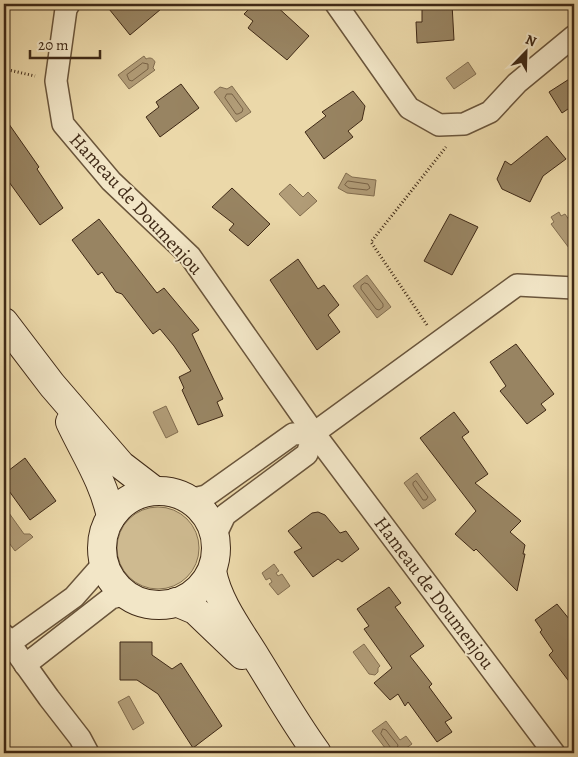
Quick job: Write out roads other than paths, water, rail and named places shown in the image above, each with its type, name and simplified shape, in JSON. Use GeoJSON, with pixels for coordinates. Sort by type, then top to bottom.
{"type":"FeatureCollection","features":[{"type":"Feature","properties":{"kind":"street","name":"Hameau de Doumenjou"},"geometry":{"type":"LineString","coordinates":[[69,4],[66,9],[56,81],[63,124],[111,181],[190,256],[314,433],[554,753]]}},
{"type":"Feature","properties":{"kind":"street"},"geometry":{"type":"LineString","coordinates":[[336,4],[409,108],[438,125],[464,124],[490,112],[517,83],[574,36]]}},
{"type":"Feature","properties":{"kind":"street"},"geometry":{"type":"LineString","coordinates":[[215,536],[225,515],[306,454],[314,433],[517,285],[568,286],[574,288]]}},
{"type":"Feature","properties":{"kind":"street"},"geometry":{"type":"LineString","coordinates":[[4,322],[52,385],[121,465],[155,491]]}},
{"type":"Feature","properties":{"kind":"street"},"geometry":{"type":"LineString","coordinates":[[52,385],[100,480],[108,500],[111,517]]}},
{"type":"Feature","properties":{"kind":"street"},"geometry":{"type":"LineString","coordinates":[[190,500],[206,496],[293,434],[314,433]]}},
{"type":"Feature","properties":{"kind":"street"},"geometry":{"type":"LineString","coordinates":[[155,491],[179,494],[190,500],[206,515],[215,536],[215,559],[212,571],[206,581],[198,590],[176,602],[159,605],[142,602],[126,594],[116,586],[104,563],[102,547],[104,532],[111,517],[119,507],[142,493],[155,491]]}},
{"type":"Feature","properties":{"kind":"street"},"geometry":{"type":"LineString","coordinates":[[88,753],[80,738],[7,640],[74,597],[104,563]]}},
{"type":"Feature","properties":{"kind":"street"},"geometry":{"type":"LineString","coordinates":[[212,571],[215,587],[227,610],[295,723],[317,753]]}},
{"type":"Feature","properties":{"kind":"street"},"geometry":{"type":"LineString","coordinates":[[25,665],[111,598],[126,594]]}},
{"type":"Feature","properties":{"kind":"street"},"geometry":{"type":"LineString","coordinates":[[176,602],[195,610],[273,686]]}},
{"type":"Feature","properties":{"kind":"water"},"geometry":{"type":"Polygon","coordinates":[[[144,56],[146,59],[151,58],[155,62],[153,68],[155,70],[129,89],[118,75],[144,56]]]}},
{"type":"Feature","properties":{"kind":"water"},"geometry":{"type":"Polygon","coordinates":[[[468,62],[476,74],[454,89],[446,78],[468,62]]]}},
{"type":"Feature","properties":{"kind":"water"},"geometry":{"type":"Polygon","coordinates":[[[232,86],[251,112],[236,122],[214,92],[220,87],[227,89],[232,86]]]}},
{"type":"Feature","properties":{"kind":"water"},"geometry":{"type":"Polygon","coordinates":[[[346,173],[352,177],[376,180],[374,196],[347,193],[338,188],[346,173]]]}},
{"type":"Feature","properties":{"kind":"water"},"geometry":{"type":"Polygon","coordinates":[[[290,184],[303,197],[308,192],[317,201],[300,216],[279,194],[290,184]]]}},
{"type":"Feature","properties":{"kind":"water"},"geometry":{"type":"Polygon","coordinates":[[[559,212],[561,216],[565,214],[574,227],[574,250],[572,252],[551,224],[554,222],[551,217],[559,212]]]}},
{"type":"Feature","properties":{"kind":"water"},"geometry":{"type":"Polygon","coordinates":[[[367,275],[391,307],[377,318],[353,286],[367,275]]]}},
{"type":"Feature","properties":{"kind":"water"},"geometry":{"type":"Polygon","coordinates":[[[166,406],[178,432],[166,438],[153,412],[166,406]]]}},
{"type":"Feature","properties":{"kind":"water"},"geometry":{"type":"Polygon","coordinates":[[[417,473],[436,500],[423,509],[404,483],[417,473]]]}},
{"type":"Feature","properties":{"kind":"water"},"geometry":{"type":"Polygon","coordinates":[[[9,513],[24,534],[30,534],[33,537],[15,551],[4,536],[4,517],[9,513]]]}},
{"type":"Feature","properties":{"kind":"water"},"geometry":{"type":"Polygon","coordinates":[[[274,564],[279,571],[276,573],[278,576],[282,574],[290,586],[278,595],[269,584],[272,582],[270,578],[266,580],[262,573],[274,564]]]}},
{"type":"Feature","properties":{"kind":"water"},"geometry":{"type":"Polygon","coordinates":[[[364,644],[380,666],[375,675],[369,674],[353,652],[364,644]]]}},
{"type":"Feature","properties":{"kind":"water"},"geometry":{"type":"Polygon","coordinates":[[[129,696],[144,723],[133,730],[118,702],[129,696]]]}},
{"type":"Feature","properties":{"kind":"water"},"geometry":{"type":"Polygon","coordinates":[[[386,721],[400,740],[406,736],[412,744],[399,753],[389,753],[372,731],[386,721]]]}}]}
